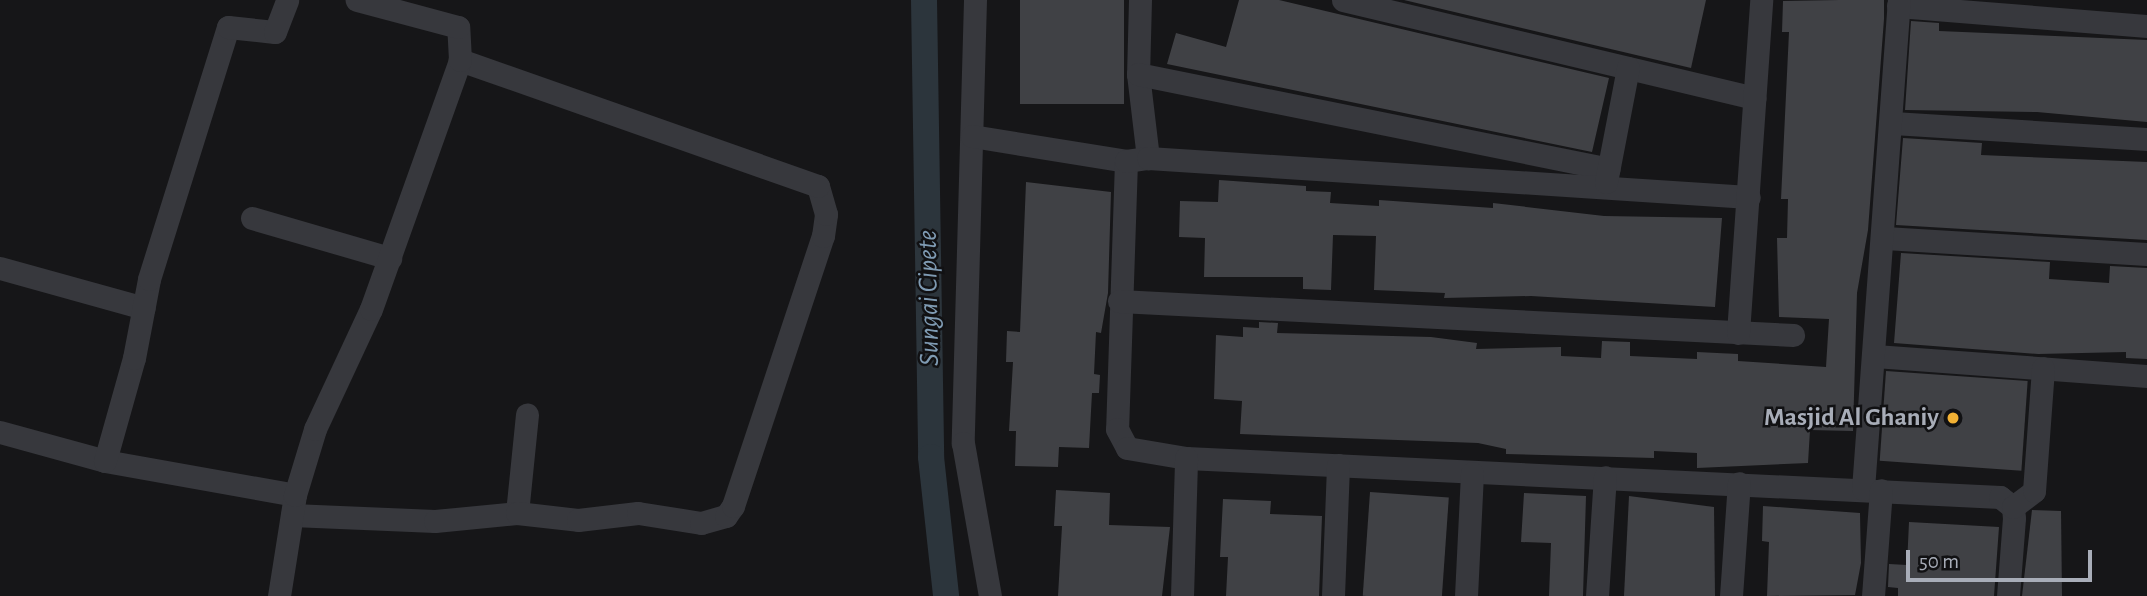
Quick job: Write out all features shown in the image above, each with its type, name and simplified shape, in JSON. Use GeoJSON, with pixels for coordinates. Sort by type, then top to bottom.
{"type":"FeatureCollection","features":[{"type":"Feature","properties":{"kind":"street"},"geometry":{"type":"LineString","coordinates":[[104,461],[144,308],[228,27],[275,32],[287,0]]}},
{"type":"Feature","properties":{"kind":"street"},"geometry":{"type":"LineString","coordinates":[[279,596],[293,505],[315,429],[390,258],[460,60],[458,27],[357,0]]}},
{"type":"Feature","properties":{"kind":"street"},"geometry":{"type":"LineString","coordinates":[[975,0],[963,443],[990,596]]}},
{"type":"Feature","properties":{"kind":"street"},"geometry":{"type":"LineString","coordinates":[[1140,0],[1137,159],[1119,301],[1119,441],[1127,449],[1186,458],[2000,497],[2013,507]]}},
{"type":"Feature","properties":{"kind":"street"},"geometry":{"type":"LineString","coordinates":[[1343,0],[1433,10],[1628,68],[1755,99]]}},
{"type":"Feature","properties":{"kind":"street"},"geometry":{"type":"LineString","coordinates":[[1738,333],[1761,0]]}},
{"type":"Feature","properties":{"kind":"street"},"geometry":{"type":"LineString","coordinates":[[1873,596],[1875,356],[1893,123],[1899,3],[2147,26]]}},
{"type":"Feature","properties":{"kind":"street"},"geometry":{"type":"LineString","coordinates":[[0,432],[104,461],[293,505],[435,521],[517,513],[578,520],[638,513],[701,523],[726,516],[826,215],[818,186],[806,178],[460,60]]}},
{"type":"Feature","properties":{"kind":"street"},"geometry":{"type":"LineString","coordinates":[[1606,179],[1628,68]]}},
{"type":"Feature","properties":{"kind":"street"},"geometry":{"type":"LineString","coordinates":[[1138,74],[1606,179]]}},
{"type":"Feature","properties":{"kind":"street"},"geometry":{"type":"LineString","coordinates":[[1893,123],[2147,139]]}},
{"type":"Feature","properties":{"kind":"street"},"geometry":{"type":"LineString","coordinates":[[972,136],[1137,159],[1606,179],[1749,197]]}},
{"type":"Feature","properties":{"kind":"street"},"geometry":{"type":"LineString","coordinates":[[252,218],[390,258]]}},
{"type":"Feature","properties":{"kind":"street"},"geometry":{"type":"LineString","coordinates":[[1885,238],[2147,254]]}},
{"type":"Feature","properties":{"kind":"street"},"geometry":{"type":"LineString","coordinates":[[0,268],[144,308]]}},
{"type":"Feature","properties":{"kind":"street"},"geometry":{"type":"LineString","coordinates":[[1119,301],[1793,335]]}},
{"type":"Feature","properties":{"kind":"street"},"geometry":{"type":"LineString","coordinates":[[1875,356],[2147,376]]}},
{"type":"Feature","properties":{"kind":"street"},"geometry":{"type":"LineString","coordinates":[[2008,596],[2013,507],[2034,491],[2043,368]]}},
{"type":"Feature","properties":{"kind":"street"},"geometry":{"type":"LineString","coordinates":[[517,513],[527,415]]}},
{"type":"Feature","properties":{"kind":"street"},"geometry":{"type":"LineString","coordinates":[[1182,596],[1186,458]]}},
{"type":"Feature","properties":{"kind":"street"},"geometry":{"type":"LineString","coordinates":[[1333,596],[1338,465]]}},
{"type":"Feature","properties":{"kind":"street"},"geometry":{"type":"LineString","coordinates":[[1466,596],[1472,473]]}},
{"type":"Feature","properties":{"kind":"street"},"geometry":{"type":"LineString","coordinates":[[1597,596],[1605,477]]}},
{"type":"Feature","properties":{"kind":"street"},"geometry":{"type":"LineString","coordinates":[[1731,596],[1739,483]]}},
{"type":"Feature","properties":{"kind":"building"},"geometry":{"type":"Polygon","coordinates":[[[1020,0],[1124,0],[1124,104],[1020,104],[1020,0]]]}},
{"type":"Feature","properties":{"kind":"building"},"geometry":{"type":"Polygon","coordinates":[[[1239,0],[1279,0],[1609,78],[1592,152],[1167,64],[1176,33],[1226,47],[1239,0]]]}},
{"type":"Feature","properties":{"kind":"building"},"geometry":{"type":"Polygon","coordinates":[[[1404,0],[1706,0],[1691,68],[1404,0]]]}},
{"type":"Feature","properties":{"kind":"building"},"geometry":{"type":"Polygon","coordinates":[[[1884,0],[1868,230],[1857,293],[1853,431],[1810,430],[1808,463],[1697,468],[1697,453],[1654,451],[1654,458],[1506,454],[1506,449],[1478,443],[1240,434],[1242,401],[1214,399],[1216,335],[1243,337],[1243,327],[1259,328],[1259,322],[1278,323],[1277,333],[1431,337],[1477,343],[1476,349],[1561,347],[1561,356],[1601,358],[1602,341],[1630,342],[1630,356],[1697,359],[1697,352],[1738,354],[1738,361],[1826,367],[1829,319],[1779,317],[1777,238],[1787,238],[1788,199],[1781,199],[1789,32],[1782,32],[1783,1],[1884,0]]]}},
{"type":"Feature","properties":{"kind":"building"},"geometry":{"type":"Polygon","coordinates":[[[1911,21],[1939,23],[1939,31],[2147,40],[2147,122],[2037,112],[1905,110],[1911,21]]]}},
{"type":"Feature","properties":{"kind":"building"},"geometry":{"type":"Polygon","coordinates":[[[1903,138],[1982,143],[1981,155],[2147,162],[2147,240],[1896,225],[1903,138]]]}},
{"type":"Feature","properties":{"kind":"building"},"geometry":{"type":"Polygon","coordinates":[[[1219,180],[1306,186],[1306,191],[1331,192],[1330,203],[1379,206],[1379,200],[1493,208],[1493,203],[1604,216],[1722,218],[1715,307],[1531,296],[1444,298],[1445,293],[1374,290],[1376,236],[1333,235],[1331,290],[1303,289],[1303,277],[1204,277],[1205,238],[1179,237],[1180,201],[1218,202],[1219,180]]]}},
{"type":"Feature","properties":{"kind":"building"},"geometry":{"type":"Polygon","coordinates":[[[1026,182],[1111,192],[1108,293],[1101,333],[1096,332],[1094,374],[1100,375],[1099,393],[1092,393],[1089,448],[1059,447],[1058,467],[1015,466],[1016,431],[1009,431],[1013,362],[1006,362],[1007,331],[1020,332],[1026,182]]]}},
{"type":"Feature","properties":{"kind":"building"},"geometry":{"type":"Polygon","coordinates":[[[1901,253],[2050,262],[2049,279],[2109,283],[2110,266],[2147,268],[2147,359],[2126,358],[2126,352],[2038,354],[1894,343],[1901,253]]]}},
{"type":"Feature","properties":{"kind":"building","name":"Masjid Al Ghaniy"},"geometry":{"type":"Polygon","coordinates":[[[1886,371],[2028,381],[2021,471],[1880,461],[1886,371]]]}},
{"type":"Feature","properties":{"kind":"building"},"geometry":{"type":"Polygon","coordinates":[[[1056,490],[1110,493],[1109,525],[1170,527],[1162,596],[1058,596],[1062,526],[1054,526],[1056,490]]]}},
{"type":"Feature","properties":{"kind":"building"},"geometry":{"type":"Polygon","coordinates":[[[1370,492],[1449,498],[1442,596],[1363,596],[1370,492]]]}},
{"type":"Feature","properties":{"kind":"building"},"geometry":{"type":"Polygon","coordinates":[[[1524,493],[1586,496],[1583,596],[1549,596],[1551,543],[1521,542],[1524,493]]]}},
{"type":"Feature","properties":{"kind":"building"},"geometry":{"type":"Polygon","coordinates":[[[1629,496],[1714,507],[1715,596],[1624,596],[1629,496]]]}},
{"type":"Feature","properties":{"kind":"building"},"geometry":{"type":"Polygon","coordinates":[[[1223,499],[1271,501],[1270,514],[1322,516],[1319,596],[1226,596],[1228,557],[1220,557],[1223,499]]]}},
{"type":"Feature","properties":{"kind":"building"},"geometry":{"type":"Polygon","coordinates":[[[1763,506],[1860,513],[1861,563],[1855,595],[1767,596],[1769,542],[1762,541],[1763,506]]]}},
{"type":"Feature","properties":{"kind":"building"},"geometry":{"type":"Polygon","coordinates":[[[2032,510],[2061,511],[2062,596],[2022,596],[2032,510]]]}},
{"type":"Feature","properties":{"kind":"building"},"geometry":{"type":"Polygon","coordinates":[[[1909,522],[1999,527],[1994,596],[1898,596],[1898,588],[1888,587],[1889,564],[1907,565],[1909,522]]]}},
{"type":"Feature","properties":{"kind":"waterway","name":"Sungai Cipete"},"geometry":{"type":"LineString","coordinates":[[924,0],[931,457],[946,596]]}},
{"type":"Feature","properties":{"kind":"place","name":"Masjid Al Ghaniy"},"geometry":{"type":"Point","coordinates":[1953,418]}}]}
